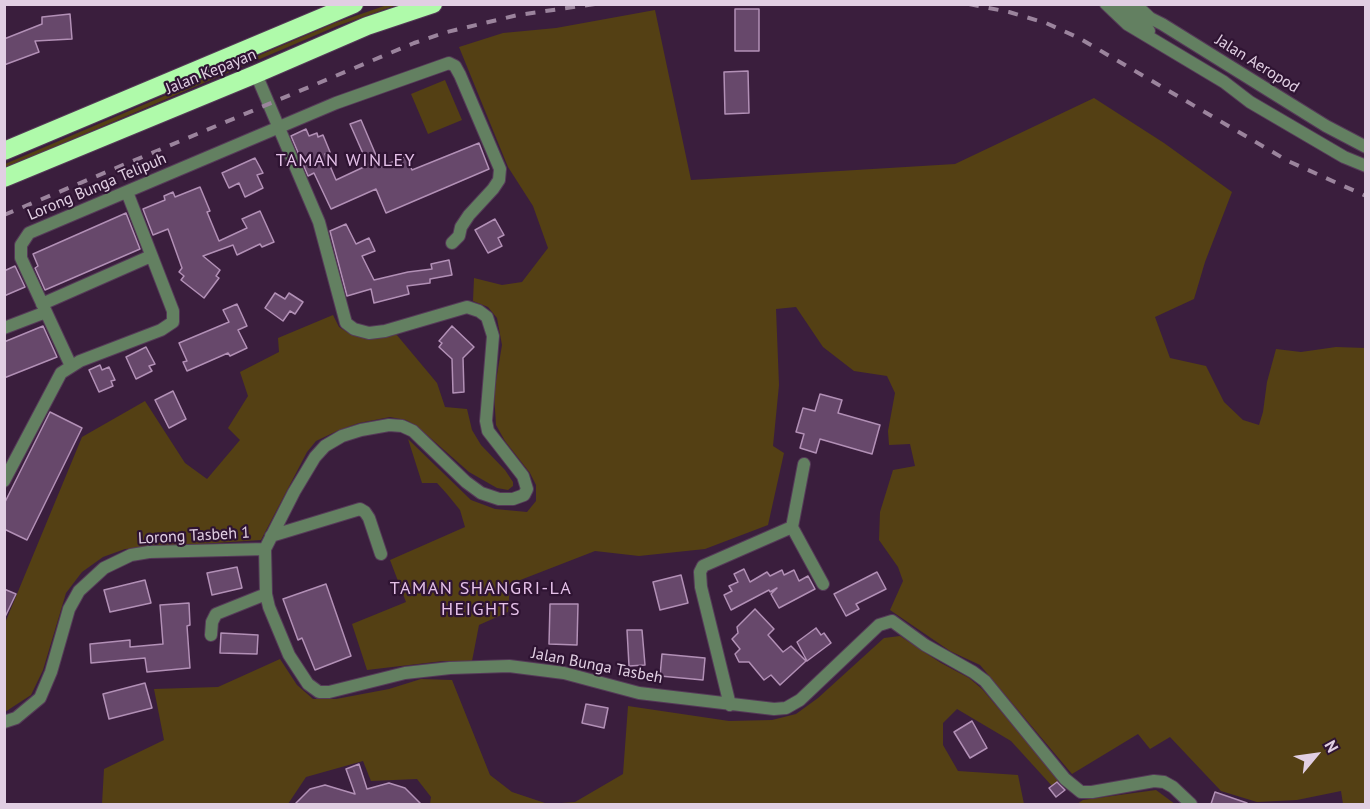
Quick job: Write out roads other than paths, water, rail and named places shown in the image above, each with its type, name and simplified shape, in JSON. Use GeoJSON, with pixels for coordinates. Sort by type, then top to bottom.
{"type":"FeatureCollection","features":[{"type":"Feature","properties":{"kind":"highway","name":"Jalan Kepayan"},"geometry":{"type":"LineString","coordinates":[[4,151],[354,4]]}},
{"type":"Feature","properties":{"kind":"highway","name":"Jalan Kepayan"},"geometry":{"type":"LineString","coordinates":[[4,178],[367,26],[433,4]]}},
{"type":"Feature","properties":{"kind":"street"},"geometry":{"type":"LineString","coordinates":[[1106,4],[1127,24],[1270,113],[1344,157],[1365,166]]}},
{"type":"Feature","properties":{"kind":"street"},"geometry":{"type":"LineString","coordinates":[[1120,4],[1170,49]]}},
{"type":"Feature","properties":{"kind":"street","name":"Jalan Aeropod"},"geometry":{"type":"LineString","coordinates":[[1135,4],[1150,18],[1326,126],[1365,147]]}},
{"type":"Feature","properties":{"kind":"street"},"geometry":{"type":"LineString","coordinates":[[280,128],[344,99],[440,64],[449,63],[455,66],[500,169],[499,180],[494,189],[469,215],[461,227],[459,236],[452,243]]}},
{"type":"Feature","properties":{"kind":"street","name":"Jalan Bunga Tasbeh"},"geometry":{"type":"LineString","coordinates":[[256,74],[319,222],[346,323],[354,329],[369,333],[385,331],[467,307],[487,316],[493,336],[486,421],[488,431],[523,476],[527,489],[524,495],[513,499],[499,499],[481,493],[466,482],[413,431],[402,426],[389,425],[361,430],[342,436],[325,446],[315,457],[265,549],[266,594],[289,655],[308,684],[319,692],[329,692],[405,673],[450,668],[509,666],[564,673],[639,693],[730,705],[786,708],[813,690],[879,625],[892,621],[926,645],[974,672],[984,681],[1065,779],[1081,792],[1154,781],[1164,782],[1173,787],[1191,804]]}},
{"type":"Feature","properties":{"kind":"street","name":"Lorong Bunga Telipuh"},"geometry":{"type":"LineString","coordinates":[[71,366],[21,258],[21,245],[29,233],[280,128]]}},
{"type":"Feature","properties":{"kind":"street"},"geometry":{"type":"LineString","coordinates":[[4,481],[61,373],[71,366],[161,330],[174,322],[173,311],[127,192]]}},
{"type":"Feature","properties":{"kind":"street"},"geometry":{"type":"LineString","coordinates":[[4,328],[151,256]]}},
{"type":"Feature","properties":{"kind":"street"},"geometry":{"type":"LineString","coordinates":[[804,464],[792,526],[823,584]]}},
{"type":"Feature","properties":{"kind":"street"},"geometry":{"type":"LineString","coordinates":[[271,536],[360,509],[369,518],[381,554]]}},
{"type":"Feature","properties":{"kind":"street"},"geometry":{"type":"LineString","coordinates":[[730,705],[701,587],[700,572],[708,562],[792,526]]}},
{"type":"Feature","properties":{"kind":"street","name":"Lorong Tasbeh 1"},"geometry":{"type":"LineString","coordinates":[[4,722],[16,718],[40,698],[51,672],[69,609],[79,591],[104,568],[131,555],[149,552],[265,549]]}},
{"type":"Feature","properties":{"kind":"street"},"geometry":{"type":"LineString","coordinates":[[211,635],[216,614],[266,594]]}},
{"type":"Feature","properties":{"kind":"railway"},"geometry":{"type":"LineString","coordinates":[[4,215],[414,43],[447,32],[518,15],[595,4]]}},
{"type":"Feature","properties":{"kind":"railway"},"geometry":{"type":"LineString","coordinates":[[969,4],[1009,12],[1046,23],[1079,38],[1288,161],[1366,196]]}},
{"type":"Feature","properties":{"kind":"district","name":"TAMAN WINLEY"},"geometry":{"type":"Point","coordinates":[346,161]}},
{"type":"Feature","properties":{"kind":"district","name":"TAMAN SHANGRI-LA HEIGHTS"},"geometry":{"type":"Point","coordinates":[481,599]}}]}
